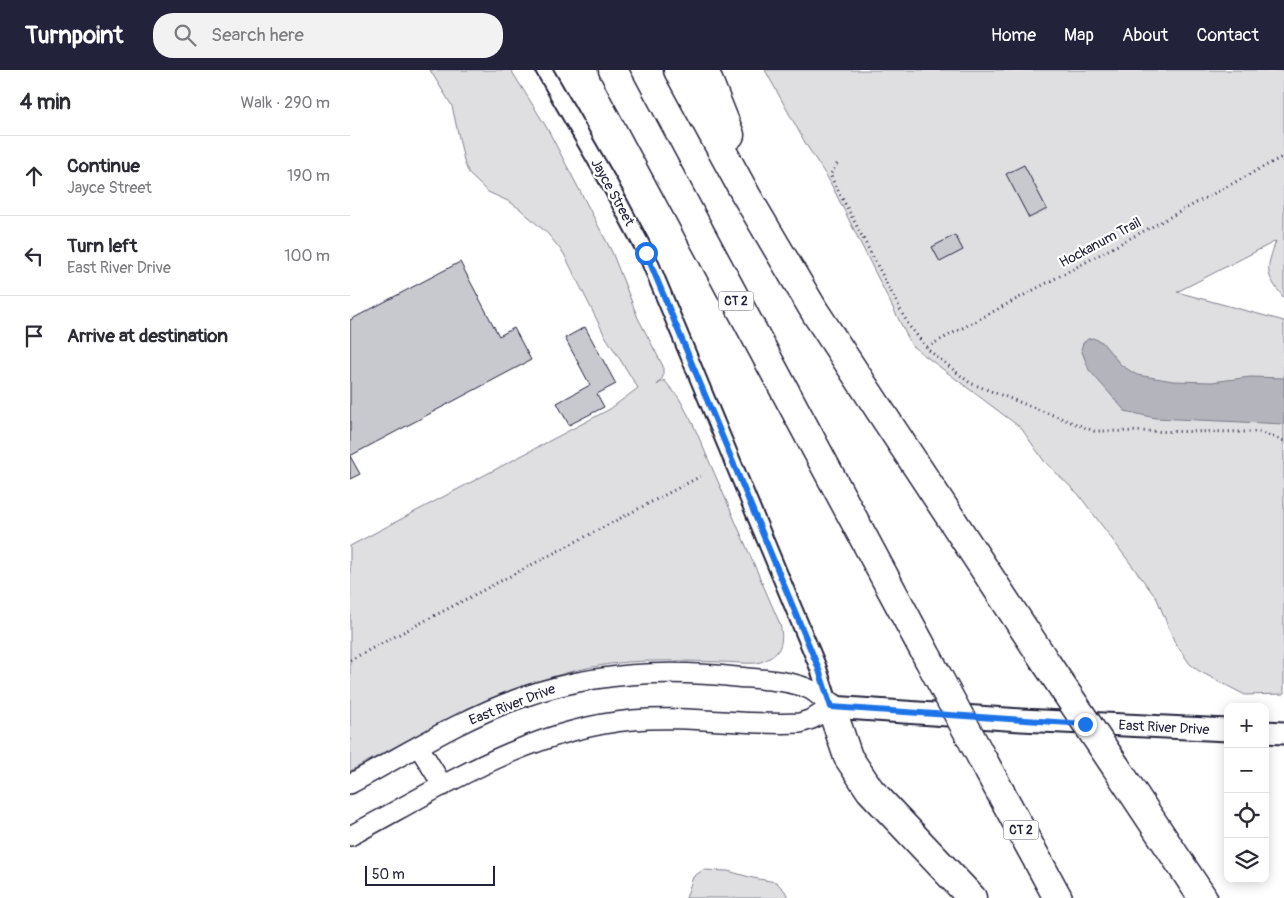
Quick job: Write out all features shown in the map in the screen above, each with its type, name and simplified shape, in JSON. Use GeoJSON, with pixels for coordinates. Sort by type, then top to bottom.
{"type":"FeatureCollection","features":[{"type":"Feature","properties":{"kind":"highway","name":"CT 2"},"geometry":{"type":"LineString","coordinates":[[614,70],[1058,898]]}},
{"type":"Feature","properties":{"kind":"highway"},"geometry":{"type":"LineString","coordinates":[[678,70],[770,237],[850,366],[1203,898]]}},
{"type":"Feature","properties":{"kind":"highway"},"geometry":{"type":"LineString","coordinates":[[704,70],[770,237]]}},
{"type":"Feature","properties":{"kind":"highway"},"geometry":{"type":"LineString","coordinates":[[831,707],[848,757],[870,790],[972,898]]}},
{"type":"Feature","properties":{"kind":"main road","name":"East River Drive"},"geometry":{"type":"LineString","coordinates":[[831,707],[1011,719],[1224,730]]}},
{"type":"Feature","properties":{"kind":"main road"},"geometry":{"type":"LineString","coordinates":[[1269,732],[1284,733]]}},
{"type":"Feature","properties":{"kind":"street","name":"Jayce Street"},"geometry":{"type":"LineString","coordinates":[[544,70],[610,185],[652,267],[818,667],[831,707]]}},
{"type":"Feature","properties":{"kind":"street","name":"East River Drive"},"geometry":{"type":"LineString","coordinates":[[350,784],[477,717],[522,698],[561,686],[618,675],[691,673],[765,680],[809,689],[831,707]]}},
{"type":"Feature","properties":{"kind":"street"},"geometry":{"type":"LineString","coordinates":[[350,836],[497,758],[532,742],[566,732],[600,724],[674,718],[800,723],[812,719],[831,707]]}},
{"type":"Feature","properties":{"kind":"street"},"geometry":{"type":"LineString","coordinates":[[419,747],[443,786]]}},
{"type":"Feature","properties":{"kind":"path","name":"Hockanum Trail"},"geometry":{"type":"LineString","coordinates":[[927,347],[1284,156]]}},
{"type":"Feature","properties":{"kind":"path"},"geometry":{"type":"LineString","coordinates":[[837,164],[830,175],[907,322],[927,347],[949,367],[970,382],[1094,431],[1259,432],[1284,441]]}},
{"type":"Feature","properties":{"kind":"path"},"geometry":{"type":"LineString","coordinates":[[350,660],[701,476]]}},
{"type":"Feature","properties":{"kind":"shaded area"},"geometry":{"type":"Polygon","coordinates":[[[430,70],[511,70],[547,128],[612,252],[638,318],[663,366],[663,377],[657,385],[664,380],[679,398],[693,424],[780,624],[781,642],[775,654],[757,663],[628,662],[590,667],[554,676],[484,702],[416,735],[350,771],[350,546],[610,409],[638,388],[604,334],[564,254],[548,234],[520,209],[488,192],[470,175],[465,165],[452,106],[430,70]]]}},
{"type":"Feature","properties":{"kind":"shaded area"},"geometry":{"type":"Polygon","coordinates":[[[765,70],[1284,70],[1284,298],[1273,283],[1269,271],[1270,259],[1276,241],[1177,292],[1284,321],[1284,694],[1245,695],[1199,671],[1190,664],[1175,643],[1157,599],[1079,495],[1044,461],[1021,428],[912,346],[829,180],[807,146],[765,70]]]}},
{"type":"Feature","properties":{"kind":"shaded area"},"geometry":{"type":"Polygon","coordinates":[[[1093,338],[1102,342],[1121,365],[1137,375],[1173,381],[1212,382],[1250,377],[1284,378],[1284,424],[1155,418],[1125,411],[1089,370],[1081,349],[1083,343],[1093,338]]]}},
{"type":"Feature","properties":{"kind":"shaded area"},"geometry":{"type":"Polygon","coordinates":[[[703,870],[728,871],[776,882],[785,891],[788,898],[686,898],[693,877],[703,870]]]}},
{"type":"Feature","properties":{"kind":"building"},"geometry":{"type":"Polygon","coordinates":[[[1024,165],[1047,209],[1029,218],[1006,174],[1024,165]]]}},
{"type":"Feature","properties":{"kind":"building"},"geometry":{"type":"Polygon","coordinates":[[[955,235],[963,250],[940,262],[932,247],[955,235]]]}},
{"type":"Feature","properties":{"kind":"building"},"geometry":{"type":"Polygon","coordinates":[[[460,262],[499,336],[514,328],[531,360],[350,456],[350,320],[460,262]]]}},
{"type":"Feature","properties":{"kind":"building"},"geometry":{"type":"Polygon","coordinates":[[[585,327],[616,384],[597,394],[604,407],[569,425],[557,403],[590,385],[565,338],[585,327]]]}},
{"type":"Feature","properties":{"kind":"building"},"geometry":{"type":"Polygon","coordinates":[[[350,456],[360,474],[350,479],[350,456]]]}},
{"type":"Feature","properties":{"kind":"route"},"geometry":{"type":"LineString","coordinates":[[646,253],[818,667],[831,707],[1085,724]]}}]}
